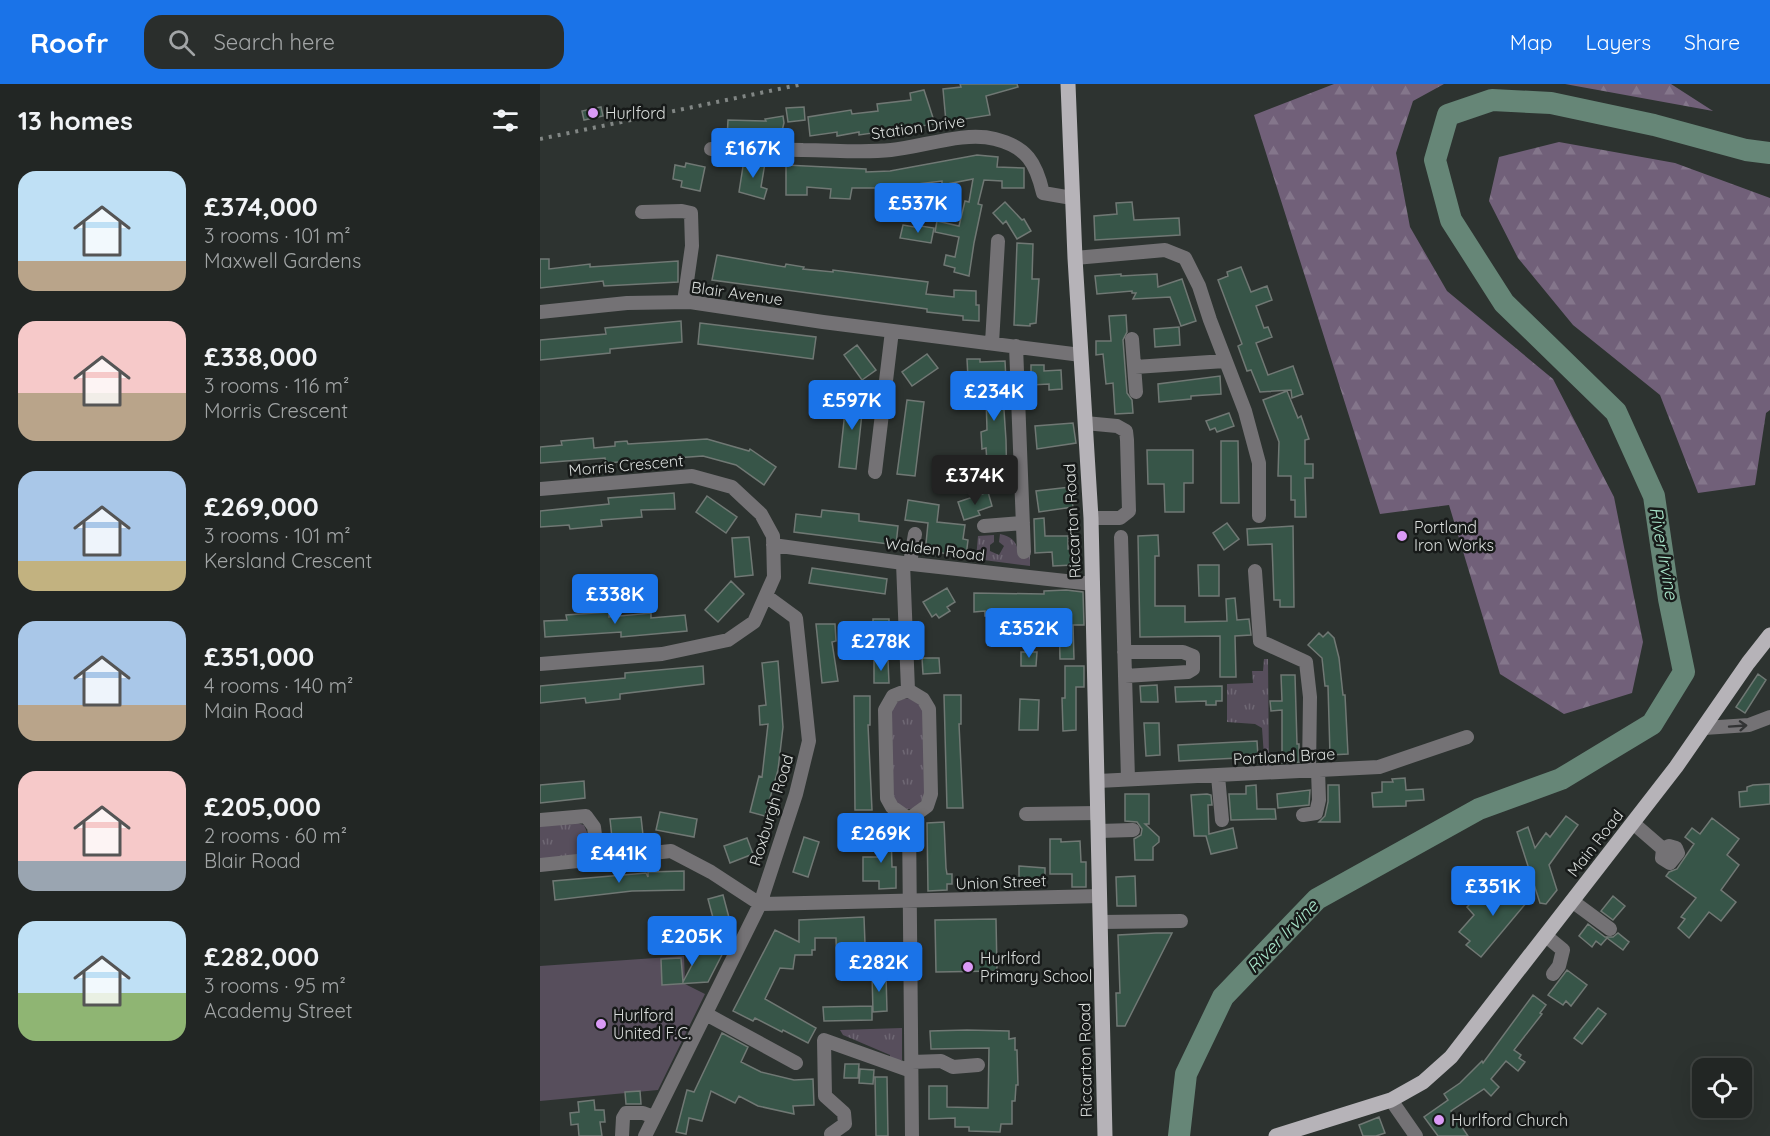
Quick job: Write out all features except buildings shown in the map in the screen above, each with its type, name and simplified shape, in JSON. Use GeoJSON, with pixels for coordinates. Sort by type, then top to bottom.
{"type":"FeatureCollection","features":[{"type":"Feature","properties":{"kind":"main road","name":"Riccarton Road"},"geometry":{"type":"LineString","coordinates":[[1068,84],[1093,584],[1105,1136]]}},
{"type":"Feature","properties":{"kind":"main road","name":"Main Road"},"geometry":{"type":"LineString","coordinates":[[1276,1136],[1391,1100],[1424,1082],[1451,1057],[1634,822],[1770,634]]}},
{"type":"Feature","properties":{"kind":"street","name":"Station Drive"},"geometry":{"type":"LineString","coordinates":[[711,149],[851,152],[890,150],[980,135],[997,139],[1023,151],[1034,164],[1043,193],[1072,198]]}},
{"type":"Feature","properties":{"kind":"street"},"geometry":{"type":"LineString","coordinates":[[642,212],[682,210],[691,213],[692,246],[684,302]]}},
{"type":"Feature","properties":{"kind":"street"},"geometry":{"type":"LineString","coordinates":[[992,343],[998,242]]}},
{"type":"Feature","properties":{"kind":"street"},"geometry":{"type":"LineString","coordinates":[[1076,258],[1165,250],[1185,258],[1199,286],[1245,411],[1259,463],[1259,516]]}},
{"type":"Feature","properties":{"kind":"street","name":"Blair Avenue"},"geometry":{"type":"LineString","coordinates":[[540,312],[627,303],[684,302],[1081,355]]}},
{"type":"Feature","properties":{"kind":"street"},"geometry":{"type":"LineString","coordinates":[[875,472],[892,331]]}},
{"type":"Feature","properties":{"kind":"street"},"geometry":{"type":"LineString","coordinates":[[1132,339],[1136,392]]}},
{"type":"Feature","properties":{"kind":"street"},"geometry":{"type":"LineString","coordinates":[[1016,346],[1024,552]]}},
{"type":"Feature","properties":{"kind":"street"},"geometry":{"type":"LineString","coordinates":[[1135,367],[1226,361]]}},
{"type":"Feature","properties":{"kind":"street"},"geometry":{"type":"LineString","coordinates":[[1085,423],[1117,426],[1126,431],[1128,440],[1129,511],[1120,518],[1090,518]]}},
{"type":"Feature","properties":{"kind":"street","name":"Morris Crescent"},"geometry":{"type":"LineString","coordinates":[[540,489],[692,476],[732,487],[761,514],[772,536],[774,577],[754,622],[728,640],[662,654],[540,664]]}},
{"type":"Feature","properties":{"kind":"street"},"geometry":{"type":"LineString","coordinates":[[984,526],[1023,523]]}},
{"type":"Feature","properties":{"kind":"street"},"geometry":{"type":"LineString","coordinates":[[908,690],[907,563],[915,534]]}},
{"type":"Feature","properties":{"kind":"street"},"geometry":{"type":"LineString","coordinates":[[1121,537],[1128,779]]}},
{"type":"Feature","properties":{"kind":"street","name":"Walden Road"},"geometry":{"type":"LineString","coordinates":[[773,545],[1093,584]]}},
{"type":"Feature","properties":{"kind":"street"},"geometry":{"type":"LineString","coordinates":[[1255,571],[1260,641],[1306,662],[1314,771],[1319,800],[1316,813],[1303,816]]}},
{"type":"Feature","properties":{"kind":"street","name":"Roxburgh Road"},"geometry":{"type":"LineString","coordinates":[[645,1136],[760,904],[796,794],[809,741],[796,618],[766,596]]}},
{"type":"Feature","properties":{"kind":"street"},"geometry":{"type":"LineString","coordinates":[[1124,652],[1183,652],[1193,656],[1193,669],[1188,672],[1125,676]]}},
{"type":"Feature","properties":{"kind":"street"},"geometry":{"type":"LineString","coordinates":[[908,690],[922,699],[929,709],[931,794],[927,806],[909,819]]}},
{"type":"Feature","properties":{"kind":"street"},"geometry":{"type":"LineString","coordinates":[[908,690],[893,696],[885,710],[887,798],[892,807],[909,819]]}},
{"type":"Feature","properties":{"kind":"street"},"geometry":{"type":"LineString","coordinates":[[1704,728],[1749,725],[1770,717]]}},
{"type":"Feature","properties":{"kind":"street","name":"Portland Brae"},"geometry":{"type":"LineString","coordinates":[[1098,781],[1379,767],[1467,737]]}},
{"type":"Feature","properties":{"kind":"street"},"geometry":{"type":"LineString","coordinates":[[1218,776],[1222,820]]}},
{"type":"Feature","properties":{"kind":"street"},"geometry":{"type":"LineString","coordinates":[[1026,814],[1098,813]]}},
{"type":"Feature","properties":{"kind":"street"},"geometry":{"type":"LineString","coordinates":[[540,820],[586,816],[594,827],[598,859]]}},
{"type":"Feature","properties":{"kind":"street"},"geometry":{"type":"LineString","coordinates":[[909,819],[912,1136]]}},
{"type":"Feature","properties":{"kind":"street"},"geometry":{"type":"LineString","coordinates":[[1634,822],[1664,849]]}},
{"type":"Feature","properties":{"kind":"street"},"geometry":{"type":"LineString","coordinates":[[1099,831],[1133,830]]}},
{"type":"Feature","properties":{"kind":"street"},"geometry":{"type":"LineString","coordinates":[[540,865],[671,851],[711,872],[760,904]]}},
{"type":"Feature","properties":{"kind":"street","name":"Union Street"},"geometry":{"type":"LineString","coordinates":[[760,904],[1100,896]]}},
{"type":"Feature","properties":{"kind":"street"},"geometry":{"type":"LineString","coordinates":[[1572,901],[1610,929]]}},
{"type":"Feature","properties":{"kind":"street"},"geometry":{"type":"LineString","coordinates":[[1101,922],[1181,921]]}},
{"type":"Feature","properties":{"kind":"street"},"geometry":{"type":"LineString","coordinates":[[1546,936],[1563,950],[1559,966],[1553,974]]}},
{"type":"Feature","properties":{"kind":"street"},"geometry":{"type":"LineString","coordinates":[[706,1014],[796,1063]]}},
{"type":"Feature","properties":{"kind":"street"},"geometry":{"type":"LineString","coordinates":[[831,1134],[845,1124],[844,1113],[825,1096],[824,1040],[911,1066],[941,1061],[953,1067],[978,1065]]}},
{"type":"Feature","properties":{"kind":"street"},"geometry":{"type":"LineString","coordinates":[[1391,1100],[1411,1135]]}},
{"type":"Feature","properties":{"kind":"street"},"geometry":{"type":"LineString","coordinates":[[622,1136],[623,1118],[627,1113],[643,1113],[654,1117]]}},
{"type":"Feature","properties":{"kind":"green space"},"geometry":{"type":"Polygon","coordinates":[[[1334,84],[1444,84],[1413,101],[1396,153],[1410,227],[1447,291],[1553,379],[1614,497],[1643,642],[1632,693],[1564,714],[1500,674],[1449,505],[1380,514],[1254,115],[1334,84]]]}},
{"type":"Feature","properties":{"kind":"green space"},"geometry":{"type":"Polygon","coordinates":[[[1565,84],[1671,84],[1713,111],[1565,84]]]}},
{"type":"Feature","properties":{"kind":"green space"},"geometry":{"type":"Polygon","coordinates":[[[1559,142],[1675,163],[1770,198],[1770,410],[1766,413],[1755,485],[1698,493],[1660,395],[1573,325],[1518,258],[1489,201],[1499,157],[1559,142]]]}},
{"type":"Feature","properties":{"kind":"green space"},"geometry":{"type":"Polygon","coordinates":[[[1000,534],[1014,541],[1019,556],[1030,556],[1030,566],[976,559],[978,536],[994,535],[990,551],[999,555],[1004,546],[999,542],[1000,534]]]}},
{"type":"Feature","properties":{"kind":"green space"},"geometry":{"type":"Polygon","coordinates":[[[1264,659],[1268,659],[1269,767],[1262,768],[1262,757],[1264,756],[1262,728],[1255,724],[1227,722],[1227,684],[1253,683],[1252,671],[1263,671],[1264,659]]]}},
{"type":"Feature","properties":{"kind":"green space"},"geometry":{"type":"Polygon","coordinates":[[[910,698],[919,702],[923,710],[925,791],[920,804],[906,809],[895,803],[891,797],[889,714],[897,702],[910,698]]]}},
{"type":"Feature","properties":{"kind":"green space"},"geometry":{"type":"Polygon","coordinates":[[[574,822],[584,825],[590,840],[590,848],[586,856],[540,860],[540,826],[574,822]]]}},
{"type":"Feature","properties":{"kind":"green space","name":"Hurlford United F.C."},"geometry":{"type":"Polygon","coordinates":[[[684,956],[685,984],[705,994],[658,1090],[540,1101],[540,966],[684,956]]]}},
{"type":"Feature","properties":{"kind":"green space"},"geometry":{"type":"Polygon","coordinates":[[[902,1028],[902,1060],[890,1060],[890,1055],[843,1035],[840,1030],[902,1028]]]}},
{"type":"Feature","properties":{"kind":"waterway","name":"River Irvine"},"geometry":{"type":"LineString","coordinates":[[1179,1136],[1186,1074],[1223,997],[1317,899],[1479,809],[1561,779],[1652,724],[1684,672],[1669,599],[1654,496],[1616,412],[1504,303],[1451,220],[1435,160],[1448,115],[1492,100],[1551,103],[1654,125],[1746,150],[1770,153]]}},
{"type":"Feature","properties":{"kind":"railway"},"geometry":{"type":"LineString","coordinates":[[540,139],[803,84]]}},
{"type":"Feature","properties":{"kind":"place","name":"Hurlford"},"geometry":{"type":"Point","coordinates":[593,113]}},
{"type":"Feature","properties":{"kind":"place","name":"Portland Iron Works"},"geometry":{"type":"Point","coordinates":[1402,536]}},
{"type":"Feature","properties":{"kind":"place","name":"Hurlford Primary School"},"geometry":{"type":"Point","coordinates":[968,967]}},
{"type":"Feature","properties":{"kind":"place","name":"Hurlford United F.C."},"geometry":{"type":"Point","coordinates":[601,1024]}},
{"type":"Feature","properties":{"kind":"place","name":"Hurlford Church"},"geometry":{"type":"Point","coordinates":[1439,1120]}}]}
